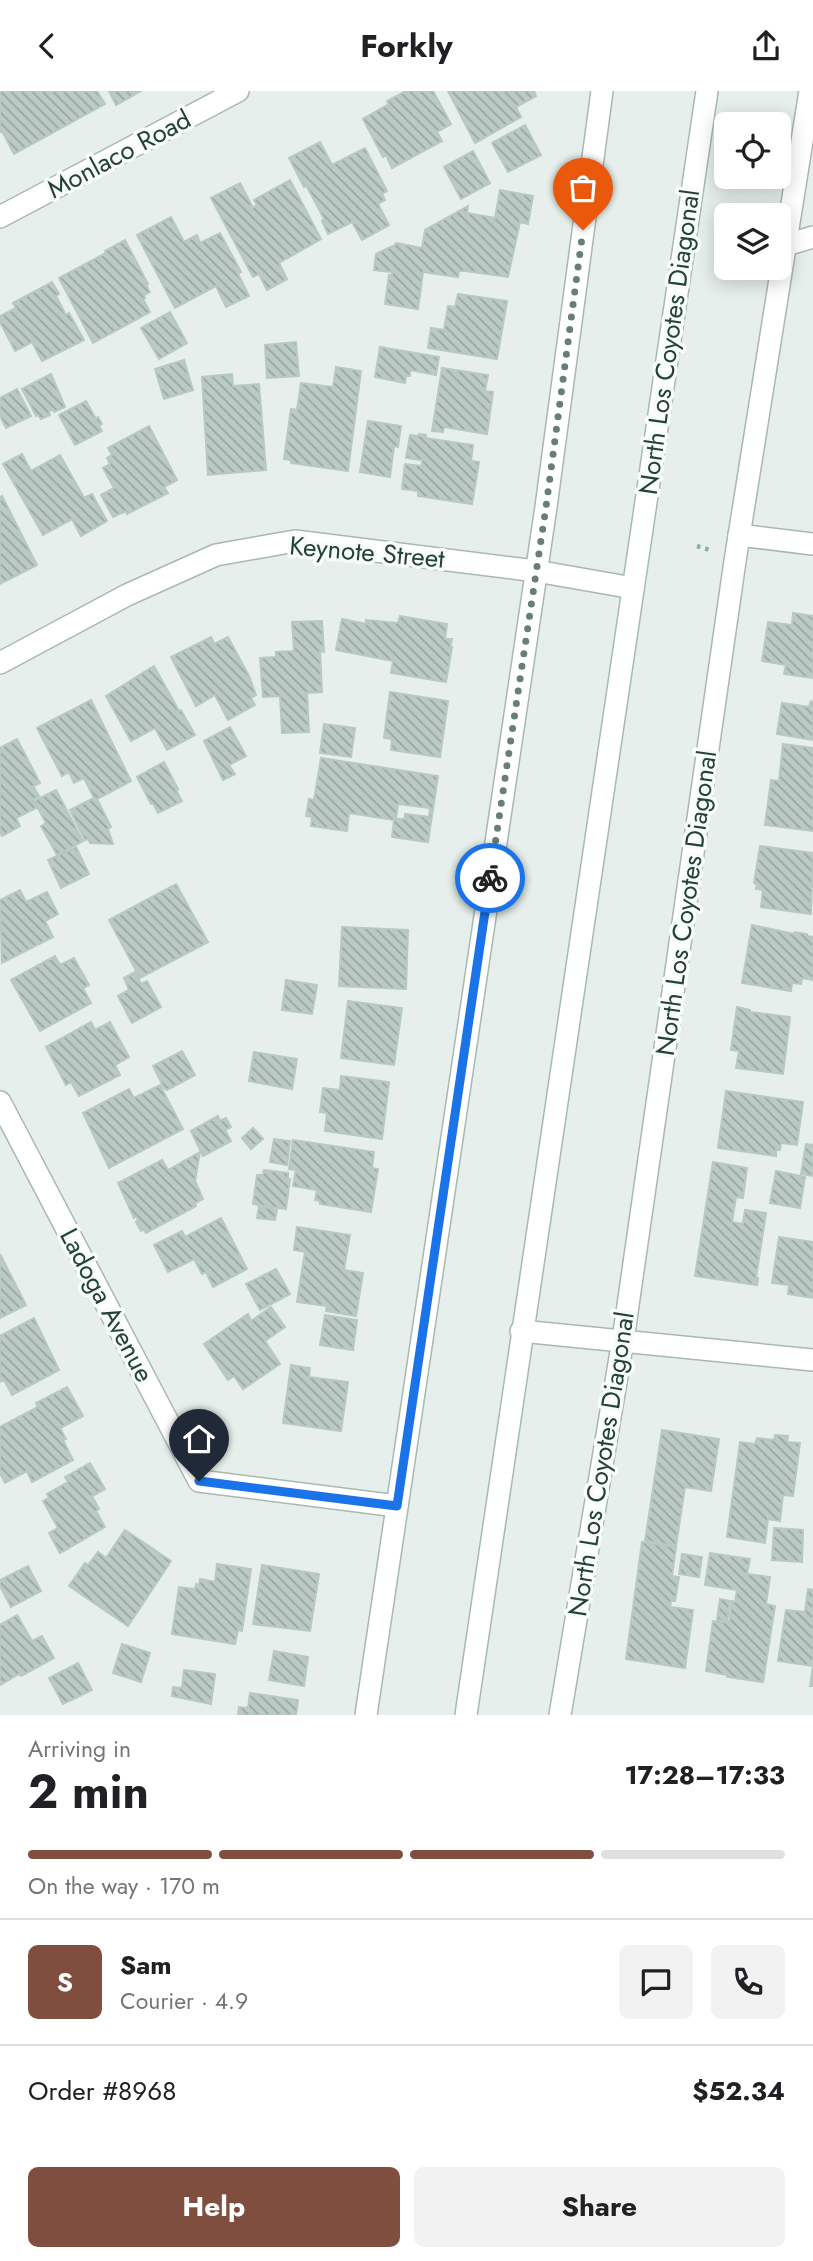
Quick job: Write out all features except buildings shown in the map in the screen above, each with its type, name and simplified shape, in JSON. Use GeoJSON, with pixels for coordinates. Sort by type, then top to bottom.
{"type":"FeatureCollection","features":[{"type":"Feature","properties":{"kind":"street","name":"Monlaco Road"},"geometry":{"type":"LineString","coordinates":[[0,217],[238,91]]}},
{"type":"Feature","properties":{"kind":"street"},"geometry":{"type":"LineString","coordinates":[[366,1715],[536,571],[602,91]]}},
{"type":"Feature","properties":{"kind":"street","name":"North Los Coyotes Diagonal"},"geometry":{"type":"LineString","coordinates":[[466,1715],[707,91]]}},
{"type":"Feature","properties":{"kind":"street","name":"North Los Coyotes Diagonal"},"geometry":{"type":"LineString","coordinates":[[791,213],[810,91]]}},
{"type":"Feature","properties":{"kind":"street"},"geometry":{"type":"LineString","coordinates":[[791,244],[813,237]]}},
{"type":"Feature","properties":{"kind":"street","name":"North Los Coyotes Diagonal"},"geometry":{"type":"LineString","coordinates":[[560,1715],[623,1341],[739,535],[780,280]]}},
{"type":"Feature","properties":{"kind":"street"},"geometry":{"type":"LineString","coordinates":[[739,535],[813,544]]}},
{"type":"Feature","properties":{"kind":"street","name":"Keynote Street"},"geometry":{"type":"LineString","coordinates":[[0,663],[127,595],[216,555],[295,541],[536,571],[633,588]]}},
{"type":"Feature","properties":{"kind":"street","name":"Ladoga Avenue"},"geometry":{"type":"LineString","coordinates":[[0,1102],[199,1481],[397,1506]]}},
{"type":"Feature","properties":{"kind":"street"},"geometry":{"type":"LineString","coordinates":[[522,1331],[813,1360]]}},
{"type":"Feature","properties":{"kind":"way so far"},"geometry":{"type":"LineString","coordinates":[[490,878],[546,507],[583,230]]}},
{"type":"Feature","properties":{"kind":"route"},"geometry":{"type":"LineString","coordinates":[[199,1481],[397,1506],[490,878]]}}]}
